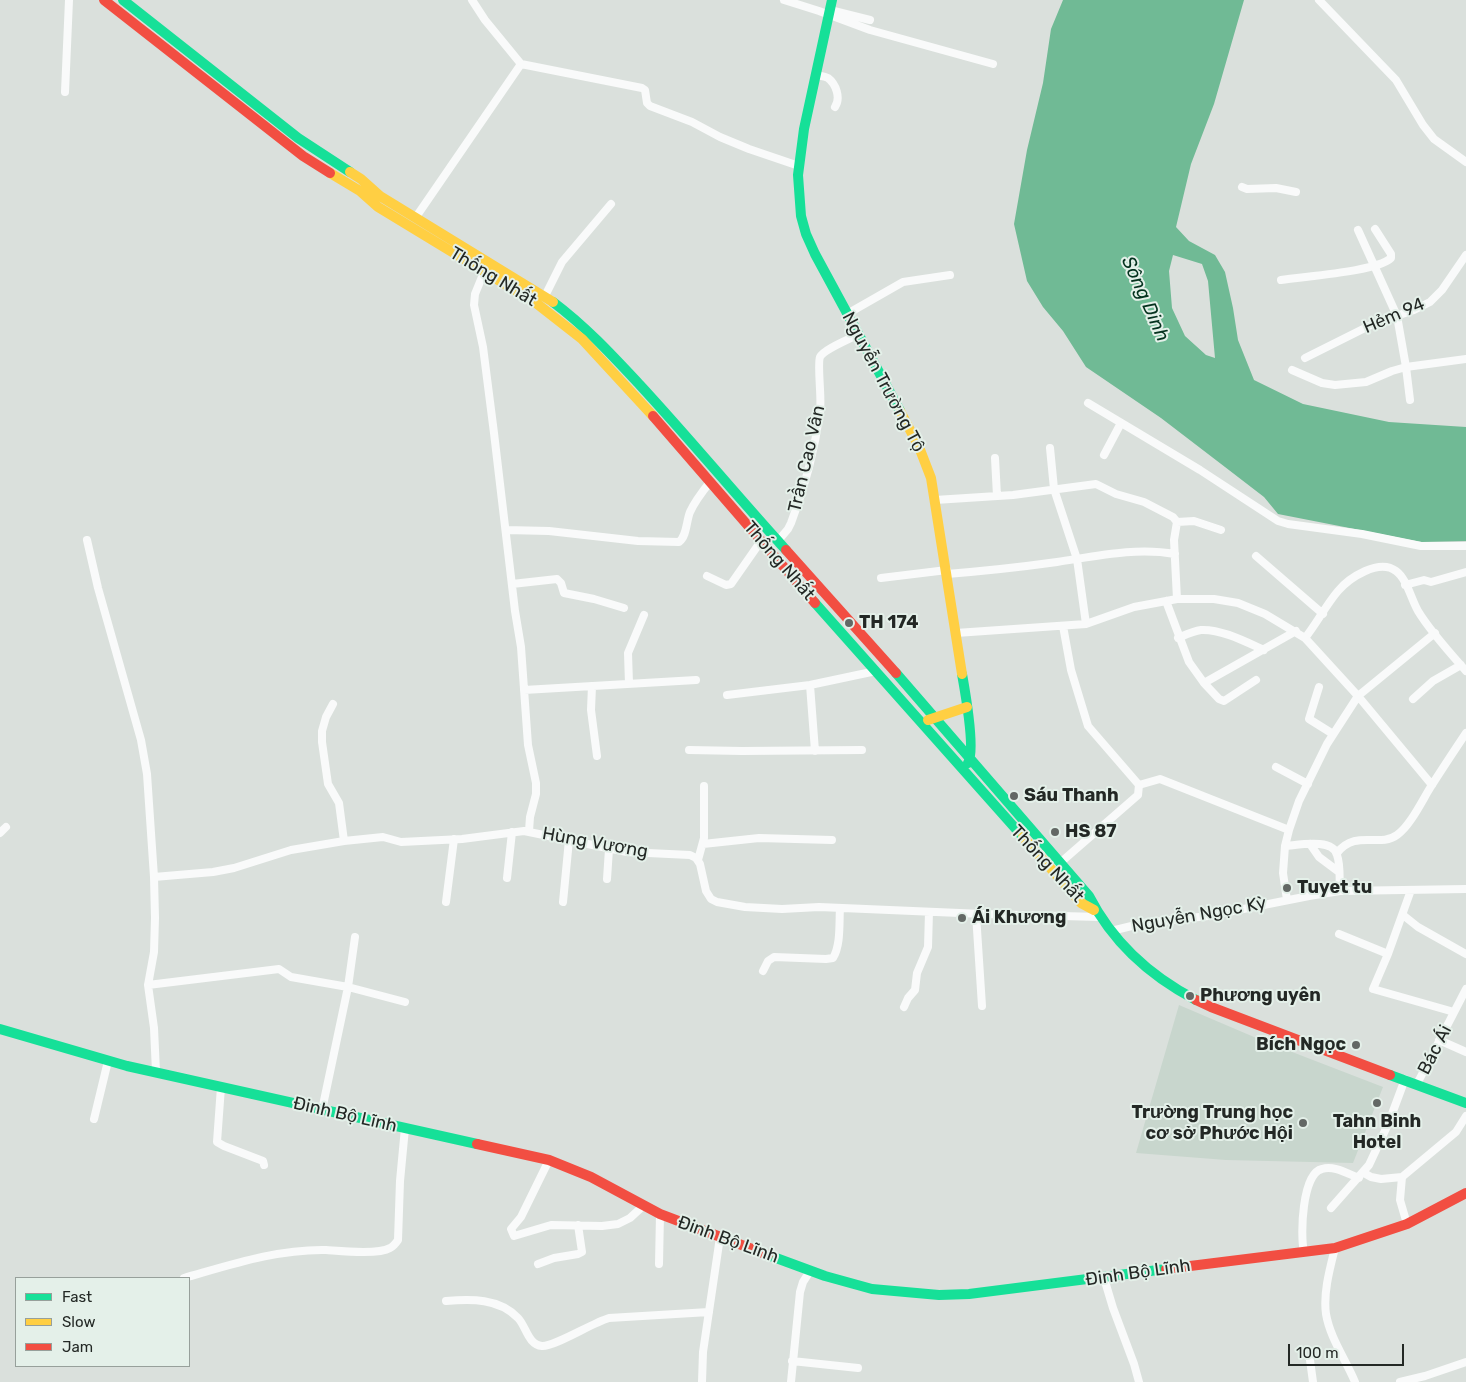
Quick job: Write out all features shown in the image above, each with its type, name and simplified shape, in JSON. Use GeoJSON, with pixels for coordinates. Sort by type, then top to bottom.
{"type":"FeatureCollection","features":[{"type":"Feature","properties":{"kind":"main road","name":"Thống Nhất"},"geometry":{"type":"LineString","coordinates":[[104,0],[303,156],[360,191],[378,207],[546,310],[582,339],[631,390],[785,568],[1081,903],[1097,914]]}},
{"type":"Feature","properties":{"kind":"main road","name":"Thống Nhất"},"geometry":{"type":"LineString","coordinates":[[123,0],[298,138],[361,179],[380,196],[545,296],[575,318],[606,348],[679,427],[777,542],[891,668],[1089,896],[1097,914]]}},
{"type":"Feature","properties":{"kind":"main road","name":"Nguyễn Trường Tộ"},"geometry":{"type":"LineString","coordinates":[[830,8],[804,129],[799,166],[798,196],[801,216],[806,234],[824,273],[919,447],[930,478],[936,500],[967,707],[971,749],[970,760]]}},
{"type":"Feature","properties":{"kind":"main road"},"geometry":{"type":"LineString","coordinates":[[180,58],[188,50]]}},
{"type":"Feature","properties":{"kind":"main road"},"geometry":{"type":"LineString","coordinates":[[423,234],[430,226]]}},
{"type":"Feature","properties":{"kind":"main road"},"geometry":{"type":"LineString","coordinates":[[785,568],[794,561]]}},
{"type":"Feature","properties":{"kind":"main road"},"geometry":{"type":"LineString","coordinates":[[922,723],[932,717],[967,707]]}},
{"type":"Feature","properties":{"kind":"main road"},"geometry":{"type":"LineString","coordinates":[[962,768],[970,760]]}},
{"type":"Feature","properties":{"kind":"main road"},"geometry":{"type":"LineString","coordinates":[[1097,914],[1110,931],[1138,959],[1171,985],[1196,1000],[1466,1103]]}},
{"type":"Feature","properties":{"kind":"main road","name":"Đinh Bộ Lĩnh"},"geometry":{"type":"LineString","coordinates":[[0,1029],[108,1061],[549,1160],[586,1175],[660,1214],[810,1271],[872,1289],[939,1295],[969,1294],[1335,1248],[1407,1224],[1466,1193]]}},
{"type":"Feature","properties":{"kind":"street"},"geometry":{"type":"LineString","coordinates":[[65,92],[69,0]]}},
{"type":"Feature","properties":{"kind":"street"},"geometry":{"type":"LineString","coordinates":[[472,0],[484,20],[521,64],[642,88],[645,90],[647,104],[650,106],[692,122],[720,137],[749,149],[799,166]]}},
{"type":"Feature","properties":{"kind":"street"},"geometry":{"type":"LineString","coordinates":[[784,0],[830,8],[870,20]]}},
{"type":"Feature","properties":{"kind":"street"},"geometry":{"type":"LineString","coordinates":[[1319,0],[1396,80],[1423,125],[1434,139],[1466,162]]}},
{"type":"Feature","properties":{"kind":"street"},"geometry":{"type":"LineString","coordinates":[[830,8],[870,30],[993,64]]}},
{"type":"Feature","properties":{"kind":"street"},"geometry":{"type":"LineString","coordinates":[[416,217],[521,64]]}},
{"type":"Feature","properties":{"kind":"street"},"geometry":{"type":"LineString","coordinates":[[816,75],[825,76],[834,85],[838,96],[837,104],[834,106]]}},
{"type":"Feature","properties":{"kind":"street"},"geometry":{"type":"LineString","coordinates":[[1242,188],[1276,188],[1296,192]]}},
{"type":"Feature","properties":{"kind":"street"},"geometry":{"type":"LineString","coordinates":[[545,296],[562,262],[611,204]]}},
{"type":"Feature","properties":{"kind":"street"},"geometry":{"type":"LineString","coordinates":[[1281,280],[1373,266],[1387,261],[1392,256],[1375,229]]}},
{"type":"Feature","properties":{"kind":"street"},"geometry":{"type":"LineString","coordinates":[[1358,230],[1397,316],[1410,400]]}},
{"type":"Feature","properties":{"kind":"street","name":"Hẻm 94"},"geometry":{"type":"LineString","coordinates":[[1305,358],[1373,324],[1425,305],[1436,298],[1466,255]]}},
{"type":"Feature","properties":{"kind":"street"},"geometry":{"type":"LineString","coordinates":[[484,272],[475,294],[474,305],[483,347],[521,647],[527,739],[536,788],[529,831]]}},
{"type":"Feature","properties":{"kind":"street"},"geometry":{"type":"LineString","coordinates":[[847,314],[903,282],[950,275]]}},
{"type":"Feature","properties":{"kind":"street","name":"Trần Cao Vân"},"geometry":{"type":"LineString","coordinates":[[777,542],[792,523],[809,463],[820,411],[818,364],[820,357],[829,349],[859,334]]}},
{"type":"Feature","properties":{"kind":"street"},"geometry":{"type":"LineString","coordinates":[[1292,370],[1322,383],[1335,385],[1366,382],[1406,367],[1466,359]]}},
{"type":"Feature","properties":{"kind":"street"},"geometry":{"type":"LineString","coordinates":[[1088,403],[1214,480],[1278,522],[1362,534],[1421,546],[1466,546]]}},
{"type":"Feature","properties":{"kind":"street"},"geometry":{"type":"LineString","coordinates":[[1104,455],[1121,423]]}},
{"type":"Feature","properties":{"kind":"street"},"geometry":{"type":"LineString","coordinates":[[1050,448],[1054,489],[1077,558],[1086,624]]}},
{"type":"Feature","properties":{"kind":"street"},"geometry":{"type":"LineString","coordinates":[[995,458],[998,496]]}},
{"type":"Feature","properties":{"kind":"street"},"geometry":{"type":"LineString","coordinates":[[506,530],[549,531],[638,541],[679,542],[682,539],[692,508],[710,482]]}},
{"type":"Feature","properties":{"kind":"street"},"geometry":{"type":"LineString","coordinates":[[936,500],[998,496],[1086,484],[1099,484],[1116,494],[1144,502],[1173,517],[1177,522]]}},
{"type":"Feature","properties":{"kind":"street"},"geometry":{"type":"LineString","coordinates":[[1177,522],[1194,522],[1220,530]]}},
{"type":"Feature","properties":{"kind":"street"},"geometry":{"type":"LineString","coordinates":[[1177,522],[1174,535],[1178,600]]}},
{"type":"Feature","properties":{"kind":"street"},"geometry":{"type":"LineString","coordinates":[[88,540],[98,588],[141,740],[148,782],[154,877],[154,940],[148,985],[154,1028],[156,1072]]}},
{"type":"Feature","properties":{"kind":"street"},"geometry":{"type":"LineString","coordinates":[[708,576],[726,584],[731,584],[761,540]]}},
{"type":"Feature","properties":{"kind":"street"},"geometry":{"type":"LineString","coordinates":[[882,578],[1011,568],[1077,558],[1146,551],[1175,554]]}},
{"type":"Feature","properties":{"kind":"street"},"geometry":{"type":"LineString","coordinates":[[1256,556],[1323,614]]}},
{"type":"Feature","properties":{"kind":"street"},"geometry":{"type":"LineString","coordinates":[[1305,638],[1339,590],[1351,579],[1363,572],[1383,568],[1393,569],[1400,574],[1418,611],[1464,668],[1433,682],[1413,699]]}},
{"type":"Feature","properties":{"kind":"street"},"geometry":{"type":"LineString","coordinates":[[1406,585],[1424,580],[1431,582],[1466,572]]}},
{"type":"Feature","properties":{"kind":"street"},"geometry":{"type":"LineString","coordinates":[[512,584],[557,579],[561,583],[564,593],[624,608]]}},
{"type":"Feature","properties":{"kind":"street"},"geometry":{"type":"LineString","coordinates":[[956,632],[1086,624],[1134,607],[1166,601],[1214,599],[1238,603],[1265,614],[1305,638],[1358,696],[1432,785]]}},
{"type":"Feature","properties":{"kind":"street"},"geometry":{"type":"LineString","coordinates":[[1166,601],[1178,638],[1192,669],[1219,699],[1224,701],[1256,680]]}},
{"type":"Feature","properties":{"kind":"street"},"geometry":{"type":"LineString","coordinates":[[629,684],[628,653],[644,615]]}},
{"type":"Feature","properties":{"kind":"street"},"geometry":{"type":"LineString","coordinates":[[1060,863],[1138,795],[1138,784],[1088,726],[1071,670],[1063,626]]}},
{"type":"Feature","properties":{"kind":"street"},"geometry":{"type":"LineString","coordinates":[[1178,638],[1194,632],[1208,631],[1231,636],[1264,650]]}},
{"type":"Feature","properties":{"kind":"street"},"geometry":{"type":"LineString","coordinates":[[1204,683],[1296,631]]}},
{"type":"Feature","properties":{"kind":"street"},"geometry":{"type":"LineString","coordinates":[[1287,900],[1283,873],[1285,846],[1289,830],[1299,801],[1332,734],[1358,696],[1435,634]]}},
{"type":"Feature","properties":{"kind":"street"},"geometry":{"type":"LineString","coordinates":[[726,695],[810,685],[876,671]]}},
{"type":"Feature","properties":{"kind":"street"},"geometry":{"type":"LineString","coordinates":[[524,690],[696,680]]}},
{"type":"Feature","properties":{"kind":"street"},"geometry":{"type":"LineString","coordinates":[[810,685],[815,751]]}},
{"type":"Feature","properties":{"kind":"street"},"geometry":{"type":"LineString","coordinates":[[592,686],[591,710],[598,756]]}},
{"type":"Feature","properties":{"kind":"street"},"geometry":{"type":"LineString","coordinates":[[1319,687],[1309,718],[1332,734]]}},
{"type":"Feature","properties":{"kind":"street"},"geometry":{"type":"LineString","coordinates":[[333,704],[326,717],[322,731],[322,742],[328,784],[339,803],[344,841]]}},
{"type":"Feature","properties":{"kind":"street"},"geometry":{"type":"LineString","coordinates":[[1337,853],[1345,844],[1354,841],[1397,836],[1411,818],[1466,733]]}},
{"type":"Feature","properties":{"kind":"street"},"geometry":{"type":"LineString","coordinates":[[689,750],[862,750]]}},
{"type":"Feature","properties":{"kind":"street"},"geometry":{"type":"LineString","coordinates":[[1276,767],[1308,784]]}},
{"type":"Feature","properties":{"kind":"street"},"geometry":{"type":"LineString","coordinates":[[1138,784],[1160,779],[1289,830]]}},
{"type":"Feature","properties":{"kind":"street"},"geometry":{"type":"LineString","coordinates":[[704,786],[705,827],[703,844],[698,860],[703,871],[708,894],[713,900],[745,907],[770,909],[812,907],[976,914],[1097,914]]}},
{"type":"Feature","properties":{"kind":"street","name":"Hùng Vương"},"geometry":{"type":"LineString","coordinates":[[154,877],[213,872],[234,868],[291,850],[344,841],[383,837],[401,842],[483,837],[529,831],[609,849],[639,854],[686,854],[698,860]]}},
{"type":"Feature","properties":{"kind":"street"},"geometry":{"type":"LineString","coordinates":[[507,878],[512,832]]}},
{"type":"Feature","properties":{"kind":"street"},"geometry":{"type":"LineString","coordinates":[[703,844],[759,838],[832,840]]}},
{"type":"Feature","properties":{"kind":"street"},"geometry":{"type":"LineString","coordinates":[[446,902],[454,839]]}},
{"type":"Feature","properties":{"kind":"street"},"geometry":{"type":"LineString","coordinates":[[563,902],[569,840]]}},
{"type":"Feature","properties":{"kind":"street"},"geometry":{"type":"LineString","coordinates":[[1310,844],[1319,857],[1339,872]]}},
{"type":"Feature","properties":{"kind":"street"},"geometry":{"type":"LineString","coordinates":[[1285,846],[1329,845],[1337,853],[1340,891]]}},
{"type":"Feature","properties":{"kind":"street"},"geometry":{"type":"LineString","coordinates":[[607,879],[609,849]]}},
{"type":"Feature","properties":{"kind":"street","name":"Nguyễn Ngọc Kỳ"},"geometry":{"type":"LineString","coordinates":[[1110,931],[1144,923],[1208,916],[1340,891],[1466,889]]}},
{"type":"Feature","properties":{"kind":"street"},"geometry":{"type":"LineString","coordinates":[[1411,890],[1403,916],[1373,988],[1454,1012]]}},
{"type":"Feature","properties":{"kind":"street"},"geometry":{"type":"LineString","coordinates":[[763,971],[768,961],[774,956],[833,958],[836,952],[840,908]]}},
{"type":"Feature","properties":{"kind":"street"},"geometry":{"type":"LineString","coordinates":[[904,1007],[908,998],[915,990],[917,973],[928,947],[929,912]]}},
{"type":"Feature","properties":{"kind":"street"},"geometry":{"type":"LineString","coordinates":[[976,914],[982,1006]]}},
{"type":"Feature","properties":{"kind":"street"},"geometry":{"type":"LineString","coordinates":[[1403,916],[1466,954]]}},
{"type":"Feature","properties":{"kind":"street"},"geometry":{"type":"LineString","coordinates":[[1339,934],[1388,954]]}},
{"type":"Feature","properties":{"kind":"street"},"geometry":{"type":"LineString","coordinates":[[322,1110],[348,987],[355,937]]}},
{"type":"Feature","properties":{"kind":"street"},"geometry":{"type":"LineString","coordinates":[[148,985],[280,969],[291,977],[348,987],[405,1002]]}},
{"type":"Feature","properties":{"kind":"street","name":"Bác Ái"},"geometry":{"type":"LineString","coordinates":[[1418,1084],[1466,989]]}},
{"type":"Feature","properties":{"kind":"street"},"geometry":{"type":"LineString","coordinates":[[1439,1040],[1466,1052]]}},
{"type":"Feature","properties":{"kind":"street"},"geometry":{"type":"LineString","coordinates":[[94,1119],[108,1061]]}},
{"type":"Feature","properties":{"kind":"street"},"geometry":{"type":"LineString","coordinates":[[1331,1208],[1362,1175],[1375,1156],[1405,1079]]}},
{"type":"Feature","properties":{"kind":"street"},"geometry":{"type":"LineString","coordinates":[[221,1087],[217,1142],[263,1161],[264,1165]]}},
{"type":"Feature","properties":{"kind":"street"},"geometry":{"type":"LineString","coordinates":[[1304,1252],[1302,1238],[1303,1219],[1310,1183],[1315,1173],[1322,1168],[1328,1168],[1381,1179],[1402,1177],[1422,1158],[1456,1132],[1466,1116]]}},
{"type":"Feature","properties":{"kind":"street"},"geometry":{"type":"LineString","coordinates":[[188,1277],[282,1252],[310,1250],[353,1252],[390,1248],[398,1240],[400,1182],[405,1128]]}},
{"type":"Feature","properties":{"kind":"street"},"geometry":{"type":"LineString","coordinates":[[549,1160],[521,1217],[512,1228],[514,1236],[551,1225],[602,1226],[618,1224],[630,1218],[643,1206]]}},
{"type":"Feature","properties":{"kind":"street"},"geometry":{"type":"LineString","coordinates":[[1402,1177],[1400,1200],[1407,1224]]}},
{"type":"Feature","properties":{"kind":"street"},"geometry":{"type":"LineString","coordinates":[[659,1264],[660,1214]]}},
{"type":"Feature","properties":{"kind":"street"},"geometry":{"type":"LineString","coordinates":[[538,1264],[554,1258],[582,1252],[578,1226]]}},
{"type":"Feature","properties":{"kind":"street"},"geometry":{"type":"LineString","coordinates":[[702,1382],[703,1352],[720,1237]]}},
{"type":"Feature","properties":{"kind":"street"},"geometry":{"type":"LineString","coordinates":[[1335,1248],[1326,1294],[1326,1315],[1333,1335],[1355,1382]]}},
{"type":"Feature","properties":{"kind":"street"},"geometry":{"type":"LineString","coordinates":[[791,1382],[800,1292],[810,1271]]}},
{"type":"Feature","properties":{"kind":"street"},"geometry":{"type":"LineString","coordinates":[[1104,1278],[1139,1382]]}},
{"type":"Feature","properties":{"kind":"street"},"geometry":{"type":"LineString","coordinates":[[446,1301],[482,1300],[508,1310],[519,1318],[534,1342],[541,1346],[550,1344],[609,1318],[709,1312]]}},
{"type":"Feature","properties":{"kind":"street"},"geometry":{"type":"LineString","coordinates":[[1310,1360],[1313,1382]]}},
{"type":"Feature","properties":{"kind":"street"},"geometry":{"type":"LineString","coordinates":[[792,1361],[858,1368]]}},
{"type":"Feature","properties":{"kind":"street"},"geometry":{"type":"LineString","coordinates":[[1400,1382],[1425,1376],[1466,1362]]}},
{"type":"Feature","properties":{"kind":"shaded area"},"geometry":{"type":"Polygon","coordinates":[[[1179,1005],[1261,1040],[1383,1087],[1353,1163],[1226,1160],[1136,1153],[1179,1005]]]}},
{"type":"Feature","properties":{"kind":"water","name":"Sông Dinh"},"geometry":{"type":"Polygon","coordinates":[[[1063,0],[1244,0],[1214,104],[1191,164],[1176,227],[1189,241],[1215,255],[1225,272],[1238,340],[1254,380],[1303,404],[1389,422],[1466,427],[1466,541],[1421,542],[1278,514],[1264,497],[1161,418],[1086,367],[1063,331],[1043,307],[1027,281],[1014,224],[1027,150],[1043,83],[1051,29],[1063,0]],[[1173,255],[1169,271],[1172,308],[1185,336],[1206,355],[1215,358],[1208,281],[1202,264],[1173,255]]]}},
{"type":"Feature","properties":{"kind":"traffic: fast"},"geometry":{"type":"LineString","coordinates":[[123,0],[298,138],[350,172]]}},
{"type":"Feature","properties":{"kind":"traffic: fast"},"geometry":{"type":"LineString","coordinates":[[832,0],[804,129],[798,175],[801,216],[806,234],[815,254],[900,411]]}},
{"type":"Feature","properties":{"kind":"traffic: fast"},"geometry":{"type":"LineString","coordinates":[[553,302],[587,331],[629,373],[786,550]]}},
{"type":"Feature","properties":{"kind":"traffic: fast"},"geometry":{"type":"LineString","coordinates":[[815,603],[1023,837]]}},
{"type":"Feature","properties":{"kind":"traffic: fast"},"geometry":{"type":"LineString","coordinates":[[896,673],[1089,896],[1109,928],[1121,942],[1134,956],[1163,980],[1196,1000]]}},
{"type":"Feature","properties":{"kind":"traffic: fast"},"geometry":{"type":"LineString","coordinates":[[962,674],[971,746],[968,763]]}},
{"type":"Feature","properties":{"kind":"traffic: fast"},"geometry":{"type":"LineString","coordinates":[[0,1029],[127,1066],[477,1144]]}},
{"type":"Feature","properties":{"kind":"traffic: fast"},"geometry":{"type":"LineString","coordinates":[[1390,1075],[1466,1103]]}},
{"type":"Feature","properties":{"kind":"traffic: fast"},"geometry":{"type":"LineString","coordinates":[[768,1255],[825,1276],[872,1289],[939,1295],[969,1294],[1166,1269]]}},
{"type":"Feature","properties":{"kind":"traffic: slow"},"geometry":{"type":"LineString","coordinates":[[350,172],[380,196],[553,302]]}},
{"type":"Feature","properties":{"kind":"traffic: slow"},"geometry":{"type":"LineString","coordinates":[[330,173],[360,191],[378,207],[536,303],[582,339],[653,416]]}},
{"type":"Feature","properties":{"kind":"traffic: slow"},"geometry":{"type":"LineString","coordinates":[[900,411],[919,447],[931,478],[962,674]]}},
{"type":"Feature","properties":{"kind":"traffic: slow"},"geometry":{"type":"LineString","coordinates":[[928,720],[967,707]]}},
{"type":"Feature","properties":{"kind":"traffic: slow"},"geometry":{"type":"LineString","coordinates":[[1023,837],[1081,903],[1094,910]]}},
{"type":"Feature","properties":{"kind":"traffic: jam"},"geometry":{"type":"LineString","coordinates":[[104,0],[303,156],[330,173]]}},
{"type":"Feature","properties":{"kind":"traffic: jam"},"geometry":{"type":"LineString","coordinates":[[653,416],[815,603]]}},
{"type":"Feature","properties":{"kind":"traffic: jam"},"geometry":{"type":"LineString","coordinates":[[786,550],[896,673]]}},
{"type":"Feature","properties":{"kind":"traffic: jam"},"geometry":{"type":"LineString","coordinates":[[1196,1000],[1390,1075]]}},
{"type":"Feature","properties":{"kind":"traffic: jam"},"geometry":{"type":"LineString","coordinates":[[477,1144],[549,1160],[591,1177],[660,1214],[768,1255]]}},
{"type":"Feature","properties":{"kind":"traffic: jam"},"geometry":{"type":"LineString","coordinates":[[1166,1269],[1335,1248],[1407,1224],[1466,1193]]}},
{"type":"Feature","properties":{"kind":"place","name":"TH 174"},"geometry":{"type":"Point","coordinates":[849,623]}},
{"type":"Feature","properties":{"kind":"place","name":"Sáu Thanh"},"geometry":{"type":"Point","coordinates":[1014,796]}},
{"type":"Feature","properties":{"kind":"place","name":"HS 87"},"geometry":{"type":"Point","coordinates":[1055,832]}},
{"type":"Feature","properties":{"kind":"place","name":"Tuyet tu"},"geometry":{"type":"Point","coordinates":[1287,888]}},
{"type":"Feature","properties":{"kind":"place","name":"Ái Khương"},"geometry":{"type":"Point","coordinates":[962,918]}},
{"type":"Feature","properties":{"kind":"place","name":"Phương uyên"},"geometry":{"type":"Point","coordinates":[1190,996]}},
{"type":"Feature","properties":{"kind":"place","name":"Bích Ngọc"},"geometry":{"type":"Point","coordinates":[1356,1045]}},
{"type":"Feature","properties":{"kind":"place","name":"Tahn Binh Hotel"},"geometry":{"type":"Point","coordinates":[1377,1103]}},
{"type":"Feature","properties":{"kind":"place","name":"Trường Trung học cơ sở Phước Hội"},"geometry":{"type":"Point","coordinates":[1303,1123]}}]}
